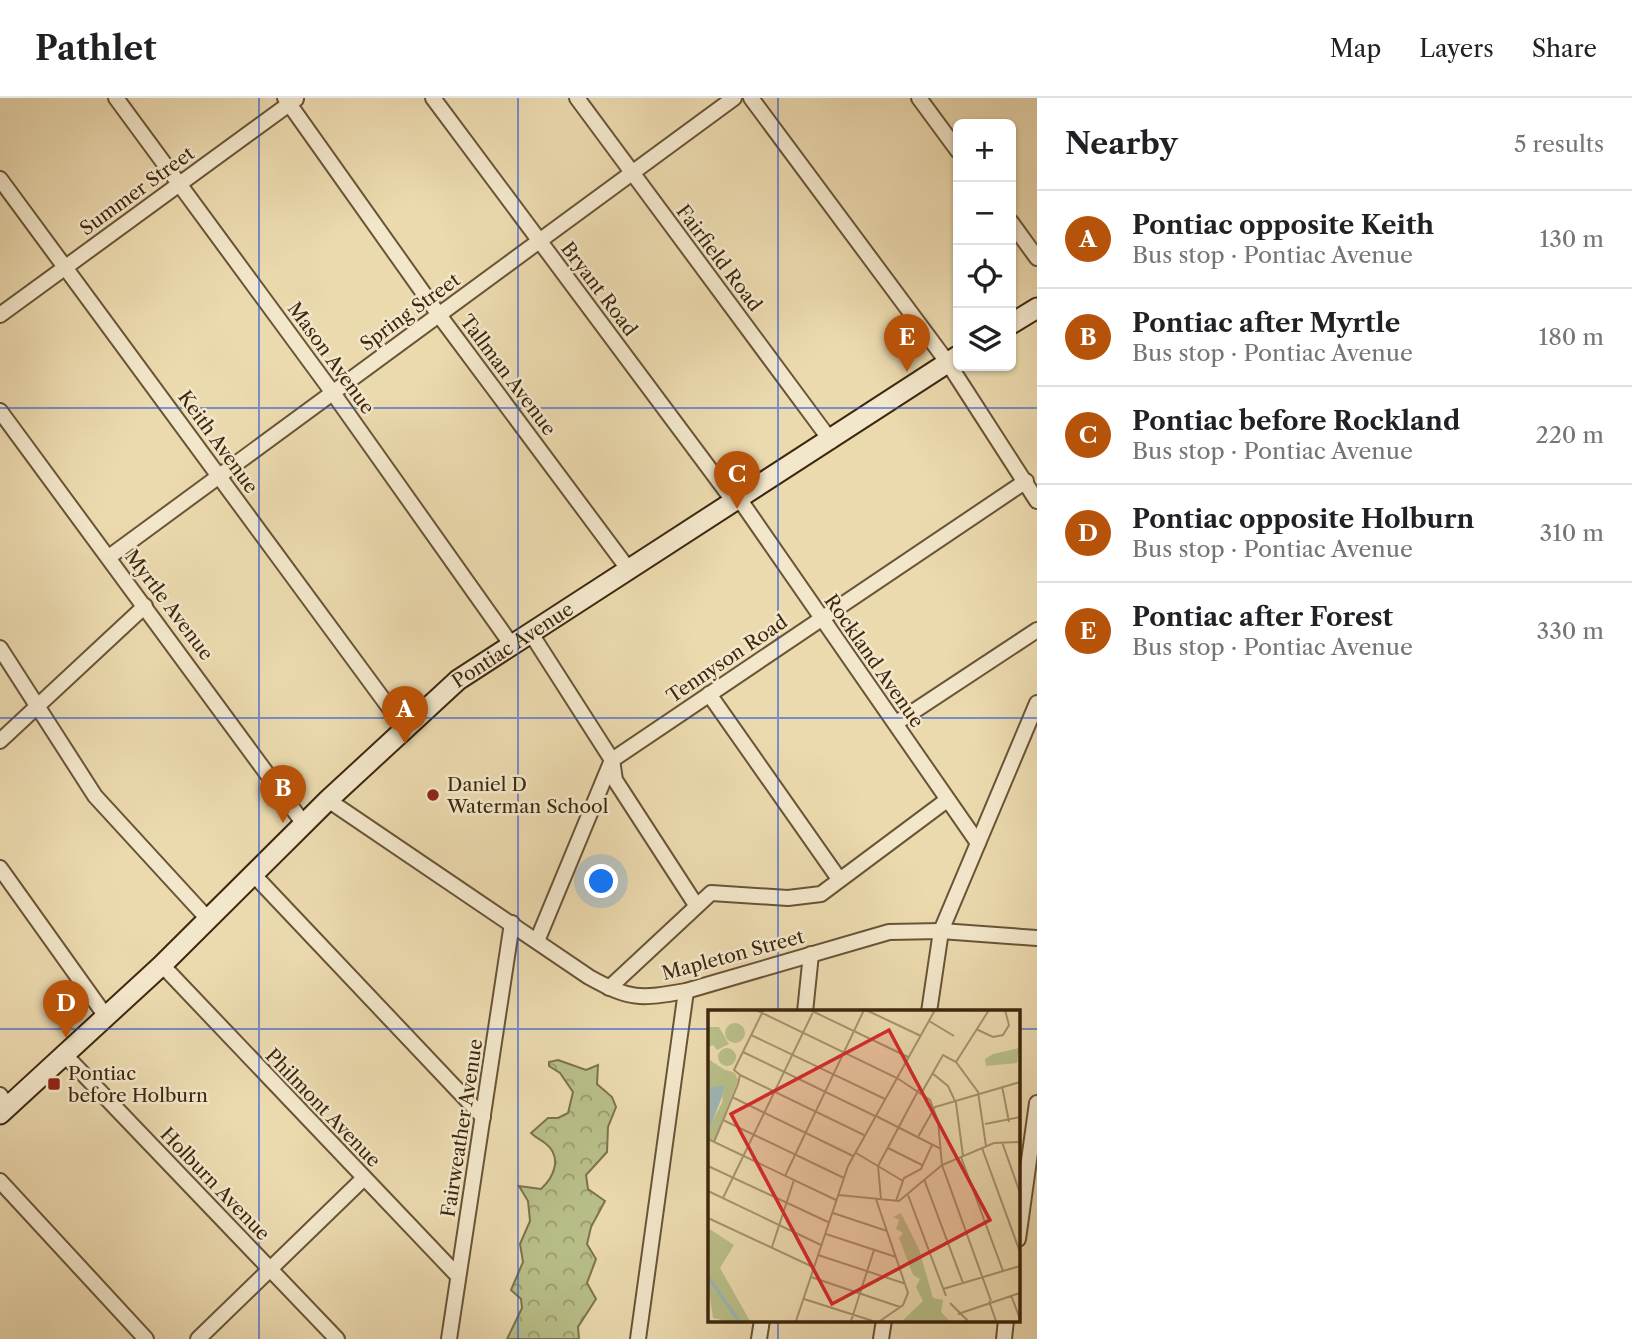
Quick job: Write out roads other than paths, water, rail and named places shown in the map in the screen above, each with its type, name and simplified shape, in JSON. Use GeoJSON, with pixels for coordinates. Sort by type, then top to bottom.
{"type":"FeatureCollection","features":[{"type":"Feature","properties":{"kind":"main road"},"geometry":{"type":"LineString","coordinates":[[1016,321],[1037,308]]}},
{"type":"Feature","properties":{"kind":"main road","name":"Pontiac Avenue"},"geometry":{"type":"LineString","coordinates":[[3,1105],[65,1055],[105,1015],[162,965],[328,800],[458,680],[953,360]]}},
{"type":"Feature","properties":{"kind":"street","name":"Mason Avenue"},"geometry":{"type":"LineString","coordinates":[[116,98],[333,393],[511,644]]}},
{"type":"Feature","properties":{"kind":"street","name":"Bryant Road"},"geometry":{"type":"LineString","coordinates":[[433,98],[738,501]]}},
{"type":"Feature","properties":{"kind":"street","name":"Fairfield Road"},"geometry":{"type":"LineString","coordinates":[[577,98],[831,441]]}},
{"type":"Feature","properties":{"kind":"street","name":"Spring Street"},"geometry":{"type":"LineString","coordinates":[[109,558],[734,98]]}},
{"type":"Feature","properties":{"kind":"street"},"geometry":{"type":"LineString","coordinates":[[751,98],[953,360]]}},
{"type":"Feature","properties":{"kind":"street"},"geometry":{"type":"LineString","coordinates":[[919,98],[953,144]]}},
{"type":"Feature","properties":{"kind":"street","name":"Summer Street"},"geometry":{"type":"LineString","coordinates":[[0,315],[291,100]]}},
{"type":"Feature","properties":{"kind":"street","name":"Tallman Avenue"},"geometry":{"type":"LineString","coordinates":[[291,100],[439,315],[629,570]]}},
{"type":"Feature","properties":{"kind":"street","name":"Keith Avenue"},"geometry":{"type":"LineString","coordinates":[[0,179],[405,729]]}},
{"type":"Feature","properties":{"kind":"street"},"geometry":{"type":"LineString","coordinates":[[1016,229],[1037,258]]}},
{"type":"Feature","properties":{"kind":"street"},"geometry":{"type":"LineString","coordinates":[[960,371],[1037,500]]}},
{"type":"Feature","properties":{"kind":"street","name":"Myrtle Avenue"},"geometry":{"type":"LineString","coordinates":[[0,411],[304,824]]}},
{"type":"Feature","properties":{"kind":"street","name":"Tennyson Road"},"geometry":{"type":"LineString","coordinates":[[612,760],[1026,481]]}},
{"type":"Feature","properties":{"kind":"street","name":"Rockland Avenue"},"geometry":{"type":"LineString","coordinates":[[738,501],[978,843]]}},
{"type":"Feature","properties":{"kind":"street"},"geometry":{"type":"LineString","coordinates":[[0,741],[145,606]]}},
{"type":"Feature","properties":{"kind":"street"},"geometry":{"type":"LineString","coordinates":[[896,723],[1037,630]]}},
{"type":"Feature","properties":{"kind":"street"},"geometry":{"type":"LineString","coordinates":[[530,632],[612,760],[615,780],[696,905]]}},
{"type":"Feature","properties":{"kind":"street"},"geometry":{"type":"LineString","coordinates":[[0,648],[95,796],[207,918]]}},
{"type":"Feature","properties":{"kind":"street"},"geometry":{"type":"LineString","coordinates":[[709,694],[839,879]]}},
{"type":"Feature","properties":{"kind":"street"},"geometry":{"type":"LineString","coordinates":[[929,1010],[940,931],[1037,703]]}},
{"type":"Feature","properties":{"kind":"street"},"geometry":{"type":"LineString","coordinates":[[537,941],[612,760]]}},
{"type":"Feature","properties":{"kind":"street","name":"Mapleton Street"},"geometry":{"type":"LineString","coordinates":[[328,800],[609,988],[635,997],[687,990],[878,934],[940,931],[1037,938]]}},
{"type":"Feature","properties":{"kind":"street"},"geometry":{"type":"LineString","coordinates":[[609,988],[711,893],[809,898],[821,894],[947,800]]}},
{"type":"Feature","properties":{"kind":"street"},"geometry":{"type":"LineString","coordinates":[[0,868],[105,1015]]}},
{"type":"Feature","properties":{"kind":"street"},"geometry":{"type":"LineString","coordinates":[[253,874],[483,1117]]}},
{"type":"Feature","properties":{"kind":"street","name":"Fairweather Avenue"},"geometry":{"type":"LineString","coordinates":[[449,1339],[512,923]]}},
{"type":"Feature","properties":{"kind":"street"},"geometry":{"type":"LineString","coordinates":[[805,1010],[811,954]]}},
{"type":"Feature","properties":{"kind":"street","name":"Philmont Avenue"},"geometry":{"type":"LineString","coordinates":[[162,965],[458,1276]]}},
{"type":"Feature","properties":{"kind":"street"},"geometry":{"type":"LineString","coordinates":[[638,1339],[687,990]]}},
{"type":"Feature","properties":{"kind":"street","name":"Holburn Avenue"},"geometry":{"type":"LineString","coordinates":[[65,1055],[337,1339]]}},
{"type":"Feature","properties":{"kind":"street"},"geometry":{"type":"LineString","coordinates":[[1020,1225],[1037,1103]]}},
{"type":"Feature","properties":{"kind":"street"},"geometry":{"type":"LineString","coordinates":[[198,1339],[364,1178]]}},
{"type":"Feature","properties":{"kind":"street"},"geometry":{"type":"LineString","coordinates":[[0,1181],[146,1339]]}},
{"type":"Feature","properties":{"kind":"place","name":"Pontiac after Forest"},"geometry":{"type":"Point","coordinates":[907,372]}},
{"type":"Feature","properties":{"kind":"place","name":"Pontiac before Rockland"},"geometry":{"type":"Point","coordinates":[737,509]}},
{"type":"Feature","properties":{"kind":"place","name":"Pontiac opposite Keith"},"geometry":{"type":"Point","coordinates":[405,744]}},
{"type":"Feature","properties":{"kind":"place","name":"Daniel D Waterman School"},"geometry":{"type":"Point","coordinates":[433,795]}},
{"type":"Feature","properties":{"kind":"place","name":"Pontiac after Myrtle"},"geometry":{"type":"Point","coordinates":[283,823]}},
{"type":"Feature","properties":{"kind":"place","name":"Pontiac opposite Holburn"},"geometry":{"type":"Point","coordinates":[66,1038]}},
{"type":"Feature","properties":{"kind":"place","name":"Pontiac before Holburn"},"geometry":{"type":"Point","coordinates":[54,1084]}}]}
